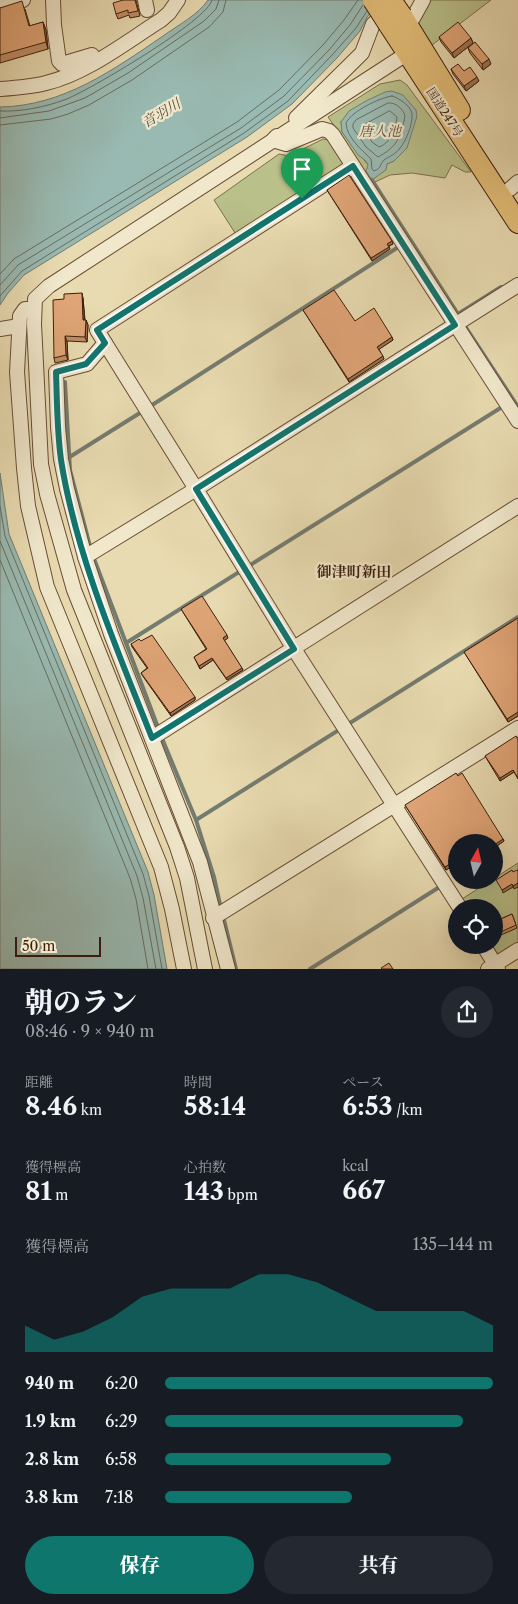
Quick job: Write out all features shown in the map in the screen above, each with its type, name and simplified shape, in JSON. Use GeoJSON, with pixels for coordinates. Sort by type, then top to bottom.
{"type":"FeatureCollection","features":[{"type":"Feature","properties":{"kind":"highway","name":"国道247号"},"geometry":{"type":"LineString","coordinates":[[372,0],[397,13],[413,50],[518,222]]}},
{"type":"Feature","properties":{"kind":"highway","name":"国道247号"},"geometry":{"type":"LineString","coordinates":[[413,50],[515,191]]}},
{"type":"Feature","properties":{"kind":"street"},"geometry":{"type":"LineString","coordinates":[[0,7],[23,0]]}},
{"type":"Feature","properties":{"kind":"street"},"geometry":{"type":"LineString","coordinates":[[53,0],[59,61],[62,64],[96,54],[102,53],[107,55]]}},
{"type":"Feature","properties":{"kind":"street"},"geometry":{"type":"LineString","coordinates":[[0,90],[46,83],[66,76],[107,55],[161,20],[169,13],[178,0]]}},
{"type":"Feature","properties":{"kind":"street"},"geometry":{"type":"LineString","coordinates":[[273,140],[358,58],[362,53],[373,24],[397,13],[413,18],[424,0]]}},
{"type":"Feature","properties":{"kind":"street"},"geometry":{"type":"LineString","coordinates":[[205,969],[187,878],[177,847],[74,590],[47,494],[41,464],[38,424],[35,299],[49,286],[413,50]]}},
{"type":"Feature","properties":{"kind":"street"},"geometry":{"type":"LineString","coordinates":[[273,140],[289,144],[322,129],[333,135],[518,421]]}},
{"type":"Feature","properties":{"kind":"street"},"geometry":{"type":"LineString","coordinates":[[353,166],[97,330],[294,649],[396,805],[454,899]]}},
{"type":"Feature","properties":{"kind":"street"},"geometry":{"type":"LineString","coordinates":[[85,557],[518,285]]}},
{"type":"Feature","properties":{"kind":"street"},"geometry":{"type":"LineString","coordinates":[[34,309],[25,309],[9,327],[17,372],[28,506],[42,568],[47,587],[161,867],[184,969]]}},
{"type":"Feature","properties":{"kind":"street"},"geometry":{"type":"LineString","coordinates":[[105,343],[86,364],[56,372],[61,459],[85,557],[111,634],[200,862],[213,918],[228,969]]}},
{"type":"Feature","properties":{"kind":"street"},"geometry":{"type":"LineString","coordinates":[[152,738],[518,506]]}},
{"type":"Feature","properties":{"kind":"street"},"geometry":{"type":"LineString","coordinates":[[213,918],[518,728]]}},
{"type":"Feature","properties":{"kind":"street"},"geometry":{"type":"LineString","coordinates":[[488,954],[494,967],[518,950]]}},
{"type":"Feature","properties":{"kind":"green space"},"geometry":{"type":"Polygon","coordinates":[[[427,0],[491,0],[432,45],[416,19],[427,0]]]}},
{"type":"Feature","properties":{"kind":"green space"},"geometry":{"type":"Polygon","coordinates":[[[400,80],[407,85],[471,172],[465,172],[452,165],[445,178],[412,173],[390,175],[373,183],[328,117],[380,84],[400,80]],[[341,121],[342,132],[368,165],[387,164],[394,161],[341,121]]]}},
{"type":"Feature","properties":{"kind":"green space"},"geometry":{"type":"Polygon","coordinates":[[[323,139],[329,140],[345,165],[237,236],[214,200],[279,154],[289,156],[323,139]]]}},
{"type":"Feature","properties":{"kind":"green space"},"geometry":{"type":"Polygon","coordinates":[[[518,863],[518,947],[500,958],[498,954],[503,954],[503,899],[462,899],[478,889],[503,889],[503,873],[518,863]]]}},
{"type":"Feature","properties":{"kind":"water","name":"音羽川"},"geometry":{"type":"Polygon","coordinates":[[[208,0],[383,0],[367,17],[360,31],[337,58],[292,104],[247,137],[24,275],[0,305],[0,107],[23,105],[45,100],[86,84],[187,20],[208,0]]]}},
{"type":"Feature","properties":{"kind":"water","name":"唐人池"},"geometry":{"type":"Polygon","coordinates":[[[392,91],[403,95],[416,110],[417,116],[407,148],[394,161],[387,164],[386,170],[372,180],[366,171],[368,165],[366,161],[358,155],[342,132],[341,122],[349,111],[385,92],[392,91]]]}},
{"type":"Feature","properties":{"kind":"water"},"geometry":{"type":"Polygon","coordinates":[[[0,473],[9,534],[148,872],[167,969],[0,969],[0,473]]]}},
{"type":"Feature","properties":{"kind":"building"},"geometry":{"type":"Polygon","coordinates":[[[123,0],[135,0],[138,11],[128,13],[128,10],[116,14],[113,3],[123,0]]]}},
{"type":"Feature","properties":{"kind":"building"},"geometry":{"type":"Polygon","coordinates":[[[22,1],[29,26],[43,22],[46,42],[0,55],[0,8],[22,1]]]}},
{"type":"Feature","properties":{"kind":"building"},"geometry":{"type":"Polygon","coordinates":[[[458,22],[471,38],[452,53],[439,37],[458,22]]]}},
{"type":"Feature","properties":{"kind":"building"},"geometry":{"type":"Polygon","coordinates":[[[475,42],[489,59],[482,64],[468,48],[475,42]]]}},
{"type":"Feature","properties":{"kind":"building"},"geometry":{"type":"Polygon","coordinates":[[[458,64],[464,71],[470,67],[477,77],[464,86],[451,69],[458,64]]]}},
{"type":"Feature","properties":{"kind":"building"},"geometry":{"type":"Polygon","coordinates":[[[349,175],[392,241],[387,244],[389,247],[371,258],[327,190],[349,175]]]}},
{"type":"Feature","properties":{"kind":"building"},"geometry":{"type":"Polygon","coordinates":[[[334,290],[355,321],[374,308],[392,337],[377,347],[383,356],[348,379],[303,310],[334,290]]]}},
{"type":"Feature","properties":{"kind":"building"},"geometry":{"type":"Polygon","coordinates":[[[82,293],[83,320],[86,320],[85,337],[65,336],[66,355],[54,358],[53,300],[64,299],[64,294],[82,293]]]}},
{"type":"Feature","properties":{"kind":"building"},"geometry":{"type":"Polygon","coordinates":[[[202,596],[227,635],[223,638],[242,668],[226,678],[212,658],[199,666],[194,657],[207,649],[181,609],[202,596]]]}},
{"type":"Feature","properties":{"kind":"building"},"geometry":{"type":"Polygon","coordinates":[[[518,618],[518,712],[507,719],[464,652],[518,618]]]}},
{"type":"Feature","properties":{"kind":"building"},"geometry":{"type":"Polygon","coordinates":[[[152,635],[195,697],[170,713],[141,673],[148,668],[131,644],[152,635]]]}},
{"type":"Feature","properties":{"kind":"building"},"geometry":{"type":"Polygon","coordinates":[[[516,736],[518,740],[518,778],[513,770],[500,778],[485,756],[516,736]]]}},
{"type":"Feature","properties":{"kind":"building"},"geometry":{"type":"Polygon","coordinates":[[[456,773],[458,776],[462,773],[500,834],[448,834],[448,865],[445,867],[405,805],[456,773]]]}},
{"type":"Feature","properties":{"kind":"building"},"geometry":{"type":"Polygon","coordinates":[[[512,870],[513,872],[517,870],[518,883],[502,890],[503,876],[512,870]]]}},
{"type":"Feature","properties":{"kind":"building"},"geometry":{"type":"Polygon","coordinates":[[[512,914],[516,925],[503,931],[503,918],[512,914]]]}},
{"type":"Feature","properties":{"kind":"building"},"geometry":{"type":"Polygon","coordinates":[[[389,963],[393,969],[381,968],[389,963]]]}},
{"type":"Feature","properties":{"kind":"waterway"},"geometry":{"type":"LineString","coordinates":[[372,180],[458,314],[501,287]]}},
{"type":"Feature","properties":{"kind":"waterway"},"geometry":{"type":"LineString","coordinates":[[149,407],[400,246]]}},
{"type":"Feature","properties":{"kind":"waterway"},"geometry":{"type":"LineString","coordinates":[[465,326],[518,407]]}},
{"type":"Feature","properties":{"kind":"waterway"},"geometry":{"type":"LineString","coordinates":[[65,382],[70,470],[91,550]]}},
{"type":"Feature","properties":{"kind":"waterway"},"geometry":{"type":"LineString","coordinates":[[126,643],[502,407]]}},
{"type":"Feature","properties":{"kind":"waterway"},"geometry":{"type":"LineString","coordinates":[[68,458],[143,411]]}},
{"type":"Feature","properties":{"kind":"waterway"},"geometry":{"type":"LineString","coordinates":[[93,556],[159,730]]}},
{"type":"Feature","properties":{"kind":"waterway"},"geometry":{"type":"LineString","coordinates":[[196,820],[518,617]]}},
{"type":"Feature","properties":{"kind":"waterway"},"geometry":{"type":"LineString","coordinates":[[161,736],[196,820],[214,877],[221,909]]}},
{"type":"Feature","properties":{"kind":"waterway"},"geometry":{"type":"LineString","coordinates":[[310,969],[441,886]]}},
{"type":"Feature","properties":{"kind":"waterway"},"geometry":{"type":"LineString","coordinates":[[223,916],[236,969]]}},
{"type":"Feature","properties":{"kind":"district","name":"御津町新田"},"geometry":{"type":"Point","coordinates":[354,571]}},
{"type":"Feature","properties":{"kind":"route"},"geometry":{"type":"LineString","coordinates":[[353,166],[455,325],[196,489],[294,649],[152,738],[111,634],[85,557],[67,489],[61,459],[56,372],[86,364],[91,360],[105,343],[97,330],[302,199],[353,166]]}}]}
